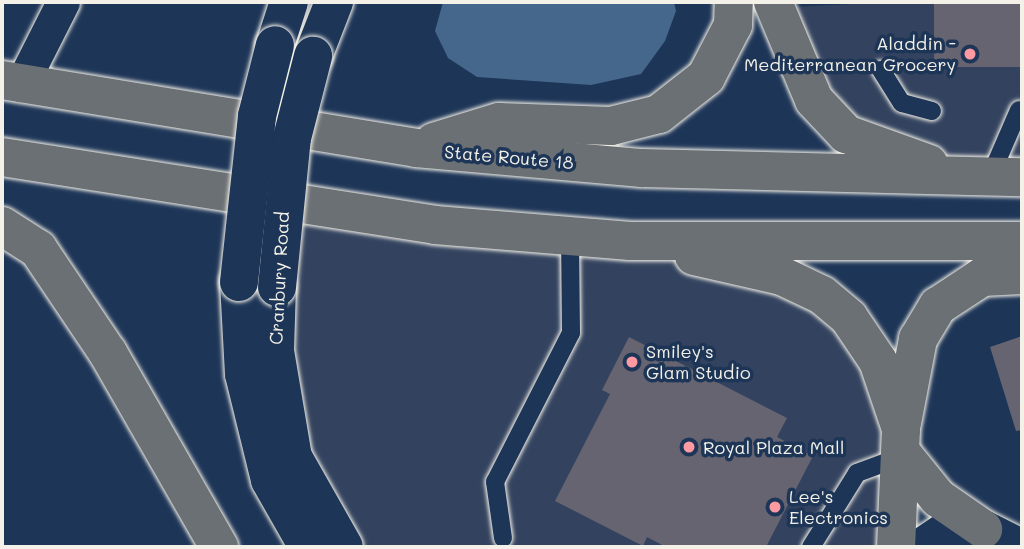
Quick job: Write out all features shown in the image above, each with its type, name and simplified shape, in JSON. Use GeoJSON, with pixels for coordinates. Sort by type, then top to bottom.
{"type":"FeatureCollection","features":[{"type":"Feature","properties":{"kind":"highway"},"geometry":{"type":"LineString","coordinates":[[416,148],[499,122],[611,126],[659,114],[706,77],[733,24],[734,2]]}},
{"type":"Feature","properties":{"kind":"highway"},"geometry":{"type":"LineString","coordinates":[[773,2],[814,100],[846,134],[881,151],[916,157],[952,178]]}},
{"type":"Feature","properties":{"kind":"highway","name":"State Route 18"},"geometry":{"type":"LineString","coordinates":[[11,83],[416,148],[642,168],[952,178],[1006,177]]}},
{"type":"Feature","properties":{"kind":"highway"},"geometry":{"type":"LineString","coordinates":[[2,158],[435,225],[569,233],[630,241],[782,276],[822,295],[849,318],[878,361],[902,442],[938,498],[983,529]]}},
{"type":"Feature","properties":{"kind":"highway"},"geometry":{"type":"LineString","coordinates":[[2,226],[46,261],[108,354],[219,547]]}},
{"type":"Feature","properties":{"kind":"highway"},"geometry":{"type":"LineString","coordinates":[[630,241],[1022,241]]}},
{"type":"Feature","properties":{"kind":"highway"},"geometry":{"type":"LineString","coordinates":[[896,547],[894,487],[918,339],[938,306],[982,277],[1022,275]]}},
{"type":"Feature","properties":{"kind":"main road","name":"Cranbury Road"},"geometry":{"type":"LineString","coordinates":[[289,2],[257,116],[239,282],[244,374],[270,480],[308,547]]}},
{"type":"Feature","properties":{"kind":"main road","name":"Cranbury Road"},"geometry":{"type":"LineString","coordinates":[[334,2],[313,56],[292,138],[277,287],[275,351],[293,457],[344,547]]}},
{"type":"Feature","properties":{"kind":"main road"},"geometry":{"type":"LineString","coordinates":[[922,547],[950,528],[983,529],[1019,547]]}},
{"type":"Feature","properties":{"kind":"street"},"geometry":{"type":"LineString","coordinates":[[11,83],[62,2]]}},
{"type":"Feature","properties":{"kind":"lane"},"geometry":{"type":"LineString","coordinates":[[881,69],[902,103],[932,111]]}},
{"type":"Feature","properties":{"kind":"lane"},"geometry":{"type":"LineString","coordinates":[[1006,177],[1019,110]]}},
{"type":"Feature","properties":{"kind":"lane"},"geometry":{"type":"LineString","coordinates":[[503,538],[495,482],[571,333],[569,233]]}},
{"type":"Feature","properties":{"kind":"lane"},"geometry":{"type":"LineString","coordinates":[[811,547],[857,472],[902,442]]}},
{"type":"Feature","properties":{"kind":"shaded area"},"geometry":{"type":"Polygon","coordinates":[[[443,2],[674,2],[676,11],[665,41],[641,74],[591,85],[477,77],[448,58],[435,31],[443,2]]]}},
{"type":"Feature","properties":{"kind":"shaded area"},"geometry":{"type":"Polygon","coordinates":[[[891,2],[1022,2],[1022,177],[846,134],[775,8],[891,2]]]}},
{"type":"Feature","properties":{"kind":"shaded area"},"geometry":{"type":"Polygon","coordinates":[[[286,201],[570,233],[782,276],[878,361],[896,547],[344,547],[293,457],[286,201]]]}},
{"type":"Feature","properties":{"kind":"building"},"geometry":{"type":"Polygon","coordinates":[[[934,2],[1022,2],[1022,67],[934,67],[934,2]]]}},
{"type":"Feature","properties":{"kind":"building"},"geometry":{"type":"Polygon","coordinates":[[[1022,336],[1022,430],[1016,431],[990,347],[1022,336]]]}},
{"type":"Feature","properties":{"kind":"building","name":"Royal Plaza Mall"},"geometry":{"type":"Polygon","coordinates":[[[629,337],[787,418],[777,437],[813,456],[766,547],[666,547],[647,537],[643,546],[555,501],[610,394],[602,390],[629,337]]]}},
{"type":"Feature","properties":{"kind":"place","name":"Aladdin - Mediterranean Grocery"},"geometry":{"type":"Point","coordinates":[970,54]}},
{"type":"Feature","properties":{"kind":"place","name":"Smiley's Glam Studio"},"geometry":{"type":"Point","coordinates":[632,362]}},
{"type":"Feature","properties":{"kind":"place","name":"Royal Plaza Mall"},"geometry":{"type":"Point","coordinates":[689,447]}},
{"type":"Feature","properties":{"kind":"place","name":"Lee's Electronics"},"geometry":{"type":"Point","coordinates":[775,507]}}]}
